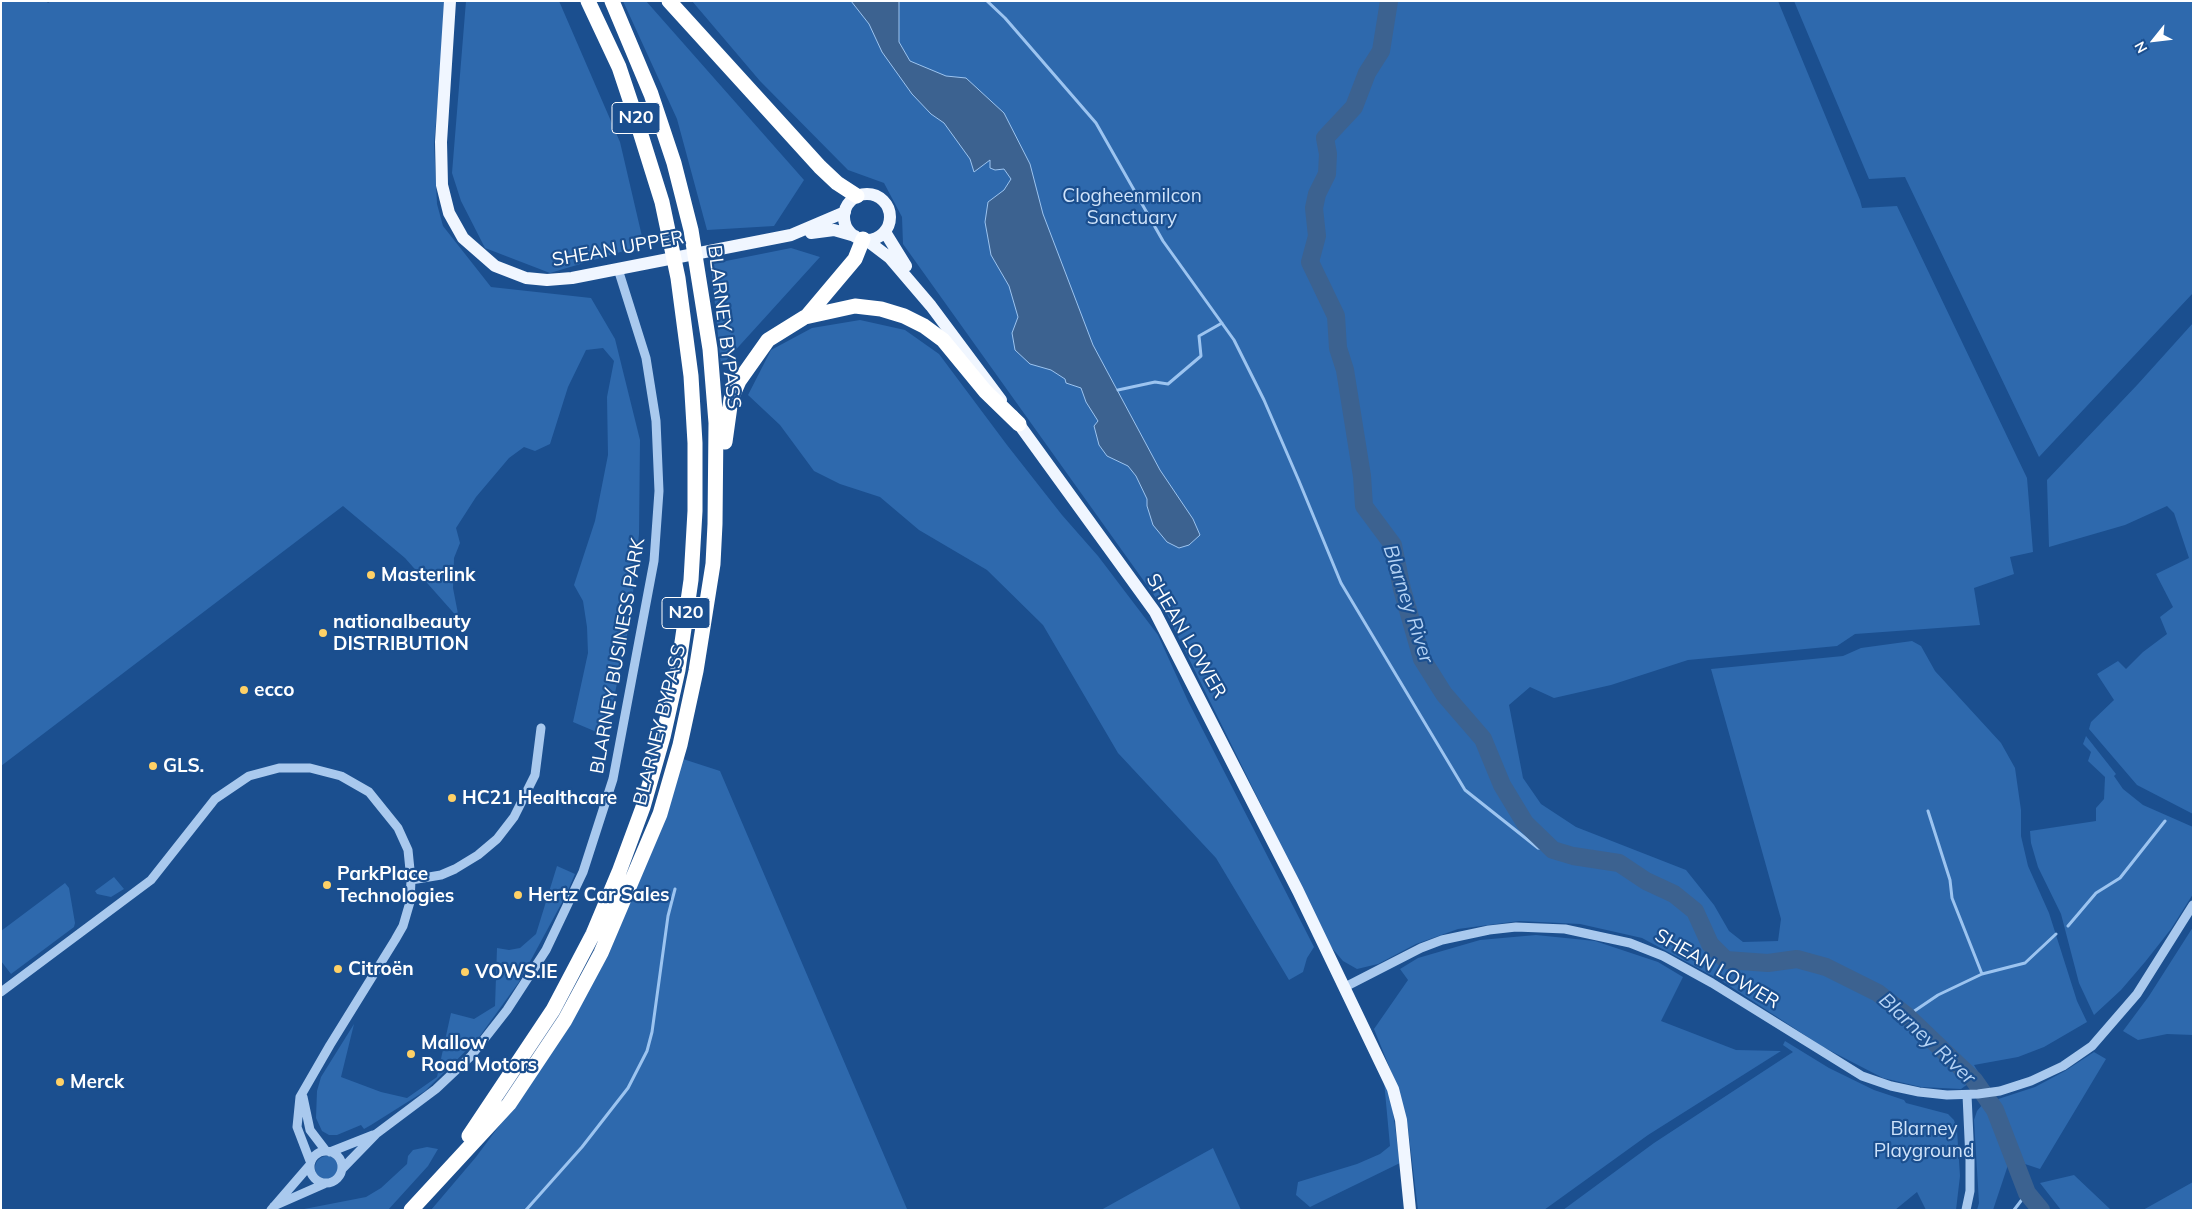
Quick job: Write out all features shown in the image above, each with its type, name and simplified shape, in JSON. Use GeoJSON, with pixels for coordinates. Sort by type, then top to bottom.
{"type":"FeatureCollection","features":[{"type":"Feature","properties":{"kind":"highway","name":"BLARNEY BYPASS"},"geometry":{"type":"LineString","coordinates":[[444,1172],[553,1010],[589,942],[644,807],[663,737],[678,670],[691,580],[695,511],[695,443],[691,376],[678,278],[653,173],[619,67],[588,1]]}},
{"type":"Feature","properties":{"kind":"highway","name":"BLARNEY BYPASS"},"geometry":{"type":"LineString","coordinates":[[411,1210],[444,1172],[510,1104],[560,1028],[601,953],[660,814],[680,745],[696,671],[713,564],[716,524],[716,423],[710,349],[699,270],[674,163],[651,94],[612,1]]}},
{"type":"Feature","properties":{"kind":"highway"},"geometry":{"type":"LineString","coordinates":[[669,1],[820,167],[837,183],[857,196]]}},
{"type":"Feature","properties":{"kind":"highway"},"geometry":{"type":"LineString","coordinates":[[713,564],[731,399],[738,381],[768,340],[805,317],[855,259],[861,239]]}},
{"type":"Feature","properties":{"kind":"highway"},"geometry":{"type":"LineString","coordinates":[[805,317],[855,306],[881,309],[911,319],[942,340],[985,391],[1019,424]]}},
{"type":"Feature","properties":{"kind":"main road","name":"SHEAN UPPER"},"geometry":{"type":"LineString","coordinates":[[450,1],[440,170],[445,199],[456,227],[463,238],[495,266],[526,278],[547,280],[572,278],[791,234],[834,230],[861,239]]}},
{"type":"Feature","properties":{"kind":"main road"},"geometry":{"type":"LineString","coordinates":[[863,194],[877,196],[887,205],[890,217],[885,232],[876,238],[861,239],[847,226],[845,212],[847,206],[857,196],[863,194]]}},
{"type":"Feature","properties":{"kind":"main road","name":"SHEAN UPPER"},"geometry":{"type":"LineString","coordinates":[[791,234],[845,212]]}},
{"type":"Feature","properties":{"kind":"main road","name":"SHEAN LOWER"},"geometry":{"type":"LineString","coordinates":[[885,232],[932,306],[1155,612],[1188,673],[1345,987],[1392,1089],[1401,1120],[1410,1210]]}},
{"type":"Feature","properties":{"kind":"main road","name":"SHEAN LOWER"},"geometry":{"type":"LineString","coordinates":[[861,239],[890,258],[932,306]]}},
{"type":"Feature","properties":{"kind":"street","name":"BLARNEY BUSINESS PARK"},"geometry":{"type":"LineString","coordinates":[[342,1169],[376,1134],[436,1088],[471,1056],[530,978],[546,950],[583,872],[613,779],[654,561],[659,491],[656,421],[646,358],[618,269]]}},
{"type":"Feature","properties":{"kind":"street"},"geometry":{"type":"LineString","coordinates":[[411,880],[440,875],[455,868],[478,855],[497,839],[514,817],[535,775],[542,728]]}},
{"type":"Feature","properties":{"kind":"street"},"geometry":{"type":"LineString","coordinates":[[1,992],[151,880],[215,799],[249,776],[279,768],[310,768],[341,776],[369,792],[389,815],[404,837],[408,850],[411,880],[410,902],[403,926],[302,1094],[298,1109],[298,1127],[313,1178],[324,1184]]}},
{"type":"Feature","properties":{"kind":"street","name":"SHEAN LOWER"},"geometry":{"type":"LineString","coordinates":[[1345,987],[1421,948],[1442,940],[1481,932],[1516,927],[1540,927],[1600,935],[1630,943],[1663,956],[1712,983],[1813,1048],[1862,1076],[1891,1086],[1947,1095],[1978,1094],[2000,1091],[2031,1081],[2063,1066],[2092,1046],[2137,994],[2193,905]]}},
{"type":"Feature","properties":{"kind":"street"},"geometry":{"type":"LineString","coordinates":[[272,1208],[338,1178],[342,1169],[339,1157],[328,1151],[310,1130],[302,1094]]}},
{"type":"Feature","properties":{"kind":"street"},"geometry":{"type":"LineString","coordinates":[[1947,1095],[1956,1098],[1968,1117]]}},
{"type":"Feature","properties":{"kind":"street"},"geometry":{"type":"LineString","coordinates":[[1966,1210],[1970,1191],[1967,1095]]}},
{"type":"Feature","properties":{"kind":"street"},"geometry":{"type":"LineString","coordinates":[[272,1208],[315,1155],[376,1134]]}},
{"type":"Feature","properties":{"kind":"green space"},"geometry":{"type":"Polygon","coordinates":[[[1,1],[46,1],[48,3],[51,1],[444,1],[443,44],[434,144],[437,204],[443,226],[491,287],[591,298],[615,339],[640,440],[639,534],[630,621],[606,736],[573,722],[588,653],[583,601],[574,585],[595,521],[608,455],[607,397],[614,361],[603,348],[586,350],[568,387],[550,444],[535,451],[524,447],[509,458],[476,497],[456,528],[460,543],[454,558],[453,588],[459,619],[405,558],[343,506],[1,766],[1,1]]]}},
{"type":"Feature","properties":{"kind":"green space"},"geometry":{"type":"Polygon","coordinates":[[[466,1],[559,1],[620,142],[644,245],[550,273],[485,248],[461,201],[452,173],[466,1]]]}},
{"type":"Feature","properties":{"kind":"green space"},"geometry":{"type":"Polygon","coordinates":[[[623,1],[646,1],[804,180],[774,226],[707,230],[677,119],[623,1]]]}},
{"type":"Feature","properties":{"kind":"green space","name":"Clogheenmilcon Sanctuary"},"geometry":{"type":"Polygon","coordinates":[[[692,1],[1778,1],[1862,208],[1897,206],[2027,478],[2033,552],[2010,557],[2014,574],[1974,588],[1980,625],[1855,634],[1837,646],[1688,660],[1611,685],[1554,698],[1530,687],[1509,705],[1523,778],[1541,804],[1576,827],[1686,870],[1714,905],[1729,931],[1743,942],[1778,941],[1781,919],[1711,669],[1843,656],[1861,648],[1912,641],[1921,646],[1935,671],[2001,743],[2015,768],[2021,810],[2021,836],[2028,866],[2049,913],[2077,1001],[2087,1022],[2044,1047],[2018,1057],[1974,1065],[1980,1075],[1961,1089],[1921,1087],[1883,1078],[1823,1047],[1722,981],[1642,938],[1580,924],[1519,921],[1458,929],[1416,944],[1378,964],[1357,969],[1343,961],[1331,947],[1166,612],[903,244],[902,217],[884,183],[848,170],[760,81],[692,1]]]}},
{"type":"Feature","properties":{"kind":"green space"},"geometry":{"type":"Polygon","coordinates":[[[1794,1],[2193,1],[2193,293],[2039,457],[1905,177],[1869,179],[1794,1]]]}},
{"type":"Feature","properties":{"kind":"green space"},"geometry":{"type":"Polygon","coordinates":[[[791,248],[820,257],[721,366],[711,264],[791,248]]]}},
{"type":"Feature","properties":{"kind":"green space"},"geometry":{"type":"Polygon","coordinates":[[[860,320],[905,330],[939,354],[1007,445],[1062,515],[1098,556],[1158,635],[1188,701],[1314,947],[1307,958],[1303,972],[1289,980],[1216,858],[1118,753],[1043,625],[987,570],[919,530],[880,497],[840,484],[814,471],[780,425],[748,395],[771,350],[812,328],[860,320]]]}},
{"type":"Feature","properties":{"kind":"green space"},"geometry":{"type":"Polygon","coordinates":[[[2193,323],[2193,814],[2137,785],[2089,729],[2091,722],[2114,700],[2097,674],[2118,661],[2126,669],[2143,652],[2167,634],[2160,617],[2173,607],[2156,574],[2189,558],[2174,513],[2167,506],[2125,525],[2049,547],[2047,480],[2193,323]]]}},
{"type":"Feature","properties":{"kind":"green space"},"geometry":{"type":"Polygon","coordinates":[[[2086,736],[2116,774],[2114,776],[2123,789],[2143,805],[2193,827],[2193,894],[2171,929],[2145,962],[2121,990],[2094,1015],[2079,983],[2061,914],[2038,867],[2031,843],[2030,831],[2096,821],[2096,808],[2104,799],[2105,777],[2088,761],[2091,752],[2083,744],[2086,736]]]}},
{"type":"Feature","properties":{"kind":"green space"},"geometry":{"type":"Polygon","coordinates":[[[683,759],[720,771],[907,1209],[914,1210],[431,1210],[476,1157],[531,1083],[608,956],[668,809],[683,759]]]}},
{"type":"Feature","properties":{"kind":"green space"},"geometry":{"type":"Polygon","coordinates":[[[557,866],[575,874],[566,895],[519,982],[477,1040],[425,1091],[371,1125],[364,1129],[361,1125],[337,1135],[329,1135],[322,1131],[316,1118],[317,1091],[321,1077],[354,1024],[341,1077],[381,1092],[407,1098],[437,1077],[451,1013],[474,1019],[495,1006],[497,948],[509,950],[520,948],[536,934],[557,866]]]}},
{"type":"Feature","properties":{"kind":"green space"},"geometry":{"type":"Polygon","coordinates":[[[114,877],[124,889],[111,897],[97,894],[95,891],[114,877]]]}},
{"type":"Feature","properties":{"kind":"green space"},"geometry":{"type":"Polygon","coordinates":[[[65,883],[69,888],[75,923],[74,927],[11,974],[1,961],[1,931],[65,883]]]}},
{"type":"Feature","properties":{"kind":"green space"},"geometry":{"type":"Polygon","coordinates":[[[2193,927],[2193,1035],[2167,1034],[2138,1040],[2123,1031],[2149,996],[2193,927]]]}},
{"type":"Feature","properties":{"kind":"green space"},"geometry":{"type":"Polygon","coordinates":[[[1536,935],[1595,941],[1658,962],[1683,977],[1661,1021],[1736,1050],[1781,1051],[1648,1135],[1544,1210],[1418,1210],[1408,1128],[1393,1076],[1374,1029],[1408,980],[1400,969],[1418,958],[1480,940],[1536,935]]]}},
{"type":"Feature","properties":{"kind":"green space","name":"Blarney Playground"},"geometry":{"type":"Polygon","coordinates":[[[1785,1041],[1829,1068],[1874,1090],[1904,1100],[1906,1103],[1948,1114],[1954,1120],[1957,1130],[1960,1176],[1956,1210],[1926,1210],[1917,1192],[1895,1210],[1563,1210],[1654,1143],[1793,1052],[1783,1045],[1785,1041]]]}},
{"type":"Feature","properties":{"kind":"green space"},"geometry":{"type":"Polygon","coordinates":[[[2094,1052],[2106,1059],[2040,1169],[2010,1159],[1993,1210],[1977,1210],[1979,1203],[1974,1120],[1977,1111],[1983,1104],[2035,1087],[2065,1071],[2094,1052]]]}},
{"type":"Feature","properties":{"kind":"green space"},"geometry":{"type":"Polygon","coordinates":[[[1384,1081],[1391,1098],[1400,1163],[1310,1207],[1296,1195],[1298,1182],[1357,1164],[1380,1154],[1390,1146],[1384,1081]]]}},
{"type":"Feature","properties":{"kind":"green space"},"geometry":{"type":"Polygon","coordinates":[[[427,1147],[438,1149],[428,1166],[388,1210],[299,1210],[366,1197],[381,1188],[407,1164],[408,1156],[413,1150],[427,1147]]]}},
{"type":"Feature","properties":{"kind":"green space"},"geometry":{"type":"Polygon","coordinates":[[[1213,1148],[1241,1210],[1101,1210],[1213,1148]]]}},
{"type":"Feature","properties":{"kind":"green space"},"geometry":{"type":"Polygon","coordinates":[[[327,1156],[332,1157],[338,1163],[338,1173],[332,1179],[327,1180],[322,1179],[316,1173],[315,1168],[316,1163],[322,1157],[327,1156]]]}},
{"type":"Feature","properties":{"kind":"green space"},"geometry":{"type":"Polygon","coordinates":[[[2074,1175],[2111,1210],[2061,1210],[2040,1183],[2074,1175]]]}},
{"type":"Feature","properties":{"kind":"green space"},"geometry":{"type":"Polygon","coordinates":[[[2193,1182],[2193,1210],[2143,1210],[2193,1182]]]}},
{"type":"Feature","properties":{"kind":"shaded area"},"geometry":{"type":"Polygon","coordinates":[[[851,1],[899,1],[899,42],[910,61],[946,76],[966,78],[1004,113],[1030,164],[1043,214],[1093,345],[1160,470],[1193,519],[1200,535],[1189,545],[1179,548],[1167,542],[1153,525],[1147,506],[1147,499],[1136,476],[1128,466],[1107,456],[1099,445],[1094,426],[1098,421],[1086,402],[1081,388],[1066,383],[1065,379],[1051,370],[1030,364],[1015,350],[1012,333],[1018,317],[1009,286],[991,255],[985,222],[988,202],[1004,190],[1011,179],[1004,169],[995,170],[990,168],[990,160],[974,172],[970,159],[944,123],[931,114],[912,94],[882,52],[869,24],[851,1]]]}},
{"type":"Feature","properties":{"kind":"waterway"},"geometry":{"type":"LineString","coordinates":[[987,1],[1005,18],[1096,123],[1163,241],[1234,340],[1264,400],[1341,583],[1465,790],[1538,848],[1553,850]]}},
{"type":"Feature","properties":{"kind":"waterway","name":"Blarney River"},"geometry":{"type":"LineString","coordinates":[[1389,1],[1381,51],[1367,73],[1354,107],[1325,138],[1328,154],[1327,174],[1317,194],[1314,208],[1317,236],[1310,262],[1336,316],[1338,348],[1345,370],[1362,476],[1364,506],[1393,545],[1402,589],[1422,659],[1444,694],[1483,739],[1502,785],[1525,823],[1553,850],[1573,856],[1619,863],[1646,881],[1674,894],[1695,911],[1710,944],[1726,960],[1768,963],[1797,959],[1826,967],[1878,993],[1907,1016],[1974,1080],[1995,1110],[2027,1193],[2041,1210]]}},
{"type":"Feature","properties":{"kind":"waterway"},"geometry":{"type":"LineString","coordinates":[[1118,390],[1155,382],[1168,384],[1201,356],[1199,336],[1222,323]]}},
{"type":"Feature","properties":{"kind":"waterway"},"geometry":{"type":"LineString","coordinates":[[1928,811],[1950,880],[1952,898],[1982,974]]}},
{"type":"Feature","properties":{"kind":"waterway"},"geometry":{"type":"LineString","coordinates":[[2068,926],[2096,893],[2120,878],[2165,821]]}},
{"type":"Feature","properties":{"kind":"waterway"},"geometry":{"type":"LineString","coordinates":[[526,1210],[582,1147],[628,1088],[647,1051],[652,1032],[668,916],[675,889]]}},
{"type":"Feature","properties":{"kind":"waterway"},"geometry":{"type":"LineString","coordinates":[[1907,1016],[1938,995],[1982,974],[2025,963],[2056,934]]}},
{"type":"Feature","properties":{"kind":"waterway"},"geometry":{"type":"LineString","coordinates":[[2014,1210],[2027,1193]]}},
{"type":"Feature","properties":{"kind":"place","name":"Masterlink"},"geometry":{"type":"Point","coordinates":[371,575]}},
{"type":"Feature","properties":{"kind":"place","name":"nationalbeauty DISTRIBUTION"},"geometry":{"type":"Point","coordinates":[323,633]}},
{"type":"Feature","properties":{"kind":"place","name":"ecco"},"geometry":{"type":"Point","coordinates":[244,690]}},
{"type":"Feature","properties":{"kind":"place","name":"GLS."},"geometry":{"type":"Point","coordinates":[153,766]}},
{"type":"Feature","properties":{"kind":"place","name":"HC21 Healthcare"},"geometry":{"type":"Point","coordinates":[452,798]}},
{"type":"Feature","properties":{"kind":"place","name":"ParkPlace Technologies"},"geometry":{"type":"Point","coordinates":[327,885]}},
{"type":"Feature","properties":{"kind":"place","name":"Hertz Car Sales"},"geometry":{"type":"Point","coordinates":[518,895]}},
{"type":"Feature","properties":{"kind":"place","name":"Citroën"},"geometry":{"type":"Point","coordinates":[338,969]}},
{"type":"Feature","properties":{"kind":"place","name":"VOWS.IE"},"geometry":{"type":"Point","coordinates":[465,972]}},
{"type":"Feature","properties":{"kind":"place","name":"Mallow Road Motors"},"geometry":{"type":"Point","coordinates":[411,1054]}},
{"type":"Feature","properties":{"kind":"place","name":"Merck"},"geometry":{"type":"Point","coordinates":[60,1082]}}]}
